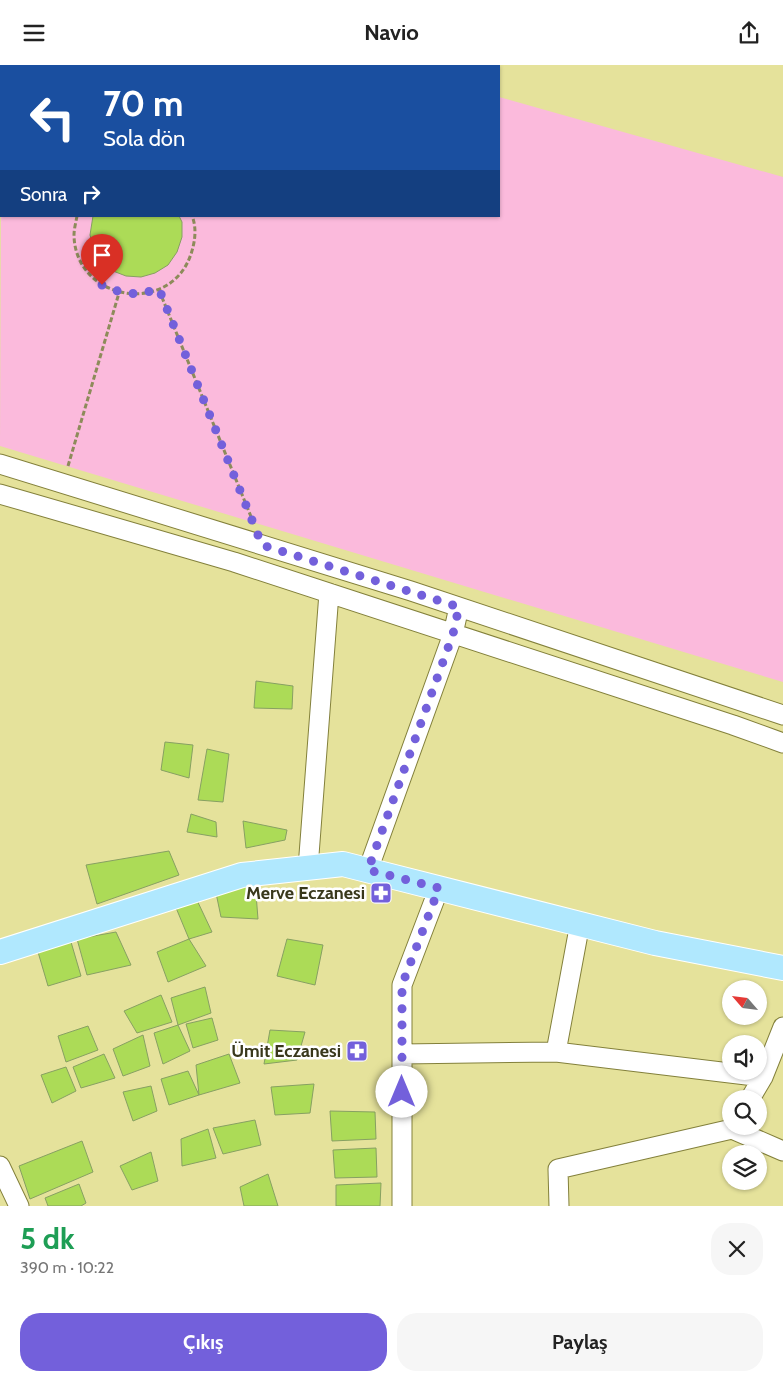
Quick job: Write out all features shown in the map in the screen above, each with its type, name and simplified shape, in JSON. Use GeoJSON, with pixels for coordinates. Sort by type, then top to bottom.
{"type":"FeatureCollection","features":[{"type":"Feature","properties":{"kind":"main road"},"geometry":{"type":"LineString","coordinates":[[0,952],[242,875],[343,864],[656,943],[783,968]]}},
{"type":"Feature","properties":{"kind":"street"},"geometry":{"type":"LineString","coordinates":[[0,464],[459,607],[783,715]]}},
{"type":"Feature","properties":{"kind":"street"},"geometry":{"type":"LineString","coordinates":[[0,494],[234,562],[724,721],[783,743]]}},
{"type":"Feature","properties":{"kind":"street"},"geometry":{"type":"LineString","coordinates":[[308,868],[329,593]]}},
{"type":"Feature","properties":{"kind":"street"},"geometry":{"type":"LineString","coordinates":[[368,870],[453,634],[459,607]]}},
{"type":"Feature","properties":{"kind":"street"},"geometry":{"type":"LineString","coordinates":[[402,1206],[402,985],[439,888]]}},
{"type":"Feature","properties":{"kind":"street"},"geometry":{"type":"LineString","coordinates":[[556,1052],[580,923]]}},
{"type":"Feature","properties":{"kind":"street"},"geometry":{"type":"LineString","coordinates":[[767,1067],[783,1027]]}},
{"type":"Feature","properties":{"kind":"street"},"geometry":{"type":"LineString","coordinates":[[402,1054],[556,1052],[722,1072]]}},
{"type":"Feature","properties":{"kind":"street"},"geometry":{"type":"LineString","coordinates":[[560,1206],[558,1169],[722,1131]]}},
{"type":"Feature","properties":{"kind":"street"},"geometry":{"type":"LineString","coordinates":[[748,1135],[783,1151]]}},
{"type":"Feature","properties":{"kind":"street"},"geometry":{"type":"LineString","coordinates":[[0,1166],[19,1206]]}},
{"type":"Feature","properties":{"kind":"path"},"geometry":{"type":"LineString","coordinates":[[77,217],[74,235],[78,255],[87,272],[102,285],[120,293],[140,295],[159,289],[176,278],[188,262],[195,243],[192,217]]}},
{"type":"Feature","properties":{"kind":"path"},"geometry":{"type":"LineString","coordinates":[[159,289],[262,545]]}},
{"type":"Feature","properties":{"kind":"path"},"geometry":{"type":"LineString","coordinates":[[62,483],[120,293]]}},
{"type":"Feature","properties":{"kind":"shaded area"},"geometry":{"type":"Polygon","coordinates":[[[500,97],[783,177],[783,682],[0,446],[1,217],[500,217],[500,97]]]}},
{"type":"Feature","properties":{"kind":"building"},"geometry":{"type":"Polygon","coordinates":[[[93,217],[180,217],[182,222],[182,237],[177,252],[168,265],[155,273],[141,277],[126,276],[113,271],[102,262],[94,249],[90,235],[93,217]]]}},
{"type":"Feature","properties":{"kind":"building"},"geometry":{"type":"Polygon","coordinates":[[[256,681],[293,686],[292,709],[254,708],[256,681]]]}},
{"type":"Feature","properties":{"kind":"building"},"geometry":{"type":"Polygon","coordinates":[[[165,742],[193,745],[189,778],[161,770],[165,742]]]}},
{"type":"Feature","properties":{"kind":"building"},"geometry":{"type":"Polygon","coordinates":[[[207,749],[229,754],[223,802],[198,800],[207,749]]]}},
{"type":"Feature","properties":{"kind":"building"},"geometry":{"type":"Polygon","coordinates":[[[191,814],[216,822],[217,837],[187,832],[191,814]]]}},
{"type":"Feature","properties":{"kind":"building"},"geometry":{"type":"Polygon","coordinates":[[[243,821],[287,830],[285,840],[246,848],[243,821]]]}},
{"type":"Feature","properties":{"kind":"building"},"geometry":{"type":"Polygon","coordinates":[[[169,851],[179,875],[97,904],[86,865],[169,851]]]}},
{"type":"Feature","properties":{"kind":"building"},"geometry":{"type":"Polygon","coordinates":[[[255,881],[258,919],[221,917],[216,893],[255,881]]]}},
{"type":"Feature","properties":{"kind":"building"},"geometry":{"type":"Polygon","coordinates":[[[195,896],[212,932],[189,939],[174,903],[195,896]]]}},
{"type":"Feature","properties":{"kind":"building"},"geometry":{"type":"Polygon","coordinates":[[[116,932],[131,965],[87,975],[77,939],[116,932]]]}},
{"type":"Feature","properties":{"kind":"building"},"geometry":{"type":"Polygon","coordinates":[[[189,939],[206,966],[168,982],[157,952],[189,939]]]}},
{"type":"Feature","properties":{"kind":"building"},"geometry":{"type":"Polygon","coordinates":[[[287,939],[323,945],[315,985],[277,976],[287,939]]]}},
{"type":"Feature","properties":{"kind":"building"},"geometry":{"type":"Polygon","coordinates":[[[71,942],[81,976],[48,986],[38,952],[71,942]]]}},
{"type":"Feature","properties":{"kind":"building"},"geometry":{"type":"Polygon","coordinates":[[[205,987],[211,1013],[178,1025],[171,998],[205,987]]]}},
{"type":"Feature","properties":{"kind":"building"},"geometry":{"type":"Polygon","coordinates":[[[161,995],[172,1022],[137,1033],[124,1011],[161,995]]]}},
{"type":"Feature","properties":{"kind":"building"},"geometry":{"type":"Polygon","coordinates":[[[212,1018],[218,1040],[193,1048],[186,1024],[212,1018]]]}},
{"type":"Feature","properties":{"kind":"building"},"geometry":{"type":"Polygon","coordinates":[[[178,1025],[190,1051],[163,1064],[154,1033],[178,1025]]]}},
{"type":"Feature","properties":{"kind":"building"},"geometry":{"type":"Polygon","coordinates":[[[88,1026],[98,1050],[66,1062],[58,1036],[88,1026]]]}},
{"type":"Feature","properties":{"kind":"building"},"geometry":{"type":"Polygon","coordinates":[[[270,1030],[305,1032],[297,1060],[264,1064],[270,1030]]]}},
{"type":"Feature","properties":{"kind":"building"},"geometry":{"type":"Polygon","coordinates":[[[143,1035],[150,1066],[123,1076],[113,1049],[143,1035]]]}},
{"type":"Feature","properties":{"kind":"building"},"geometry":{"type":"Polygon","coordinates":[[[104,1054],[115,1078],[81,1088],[73,1067],[104,1054]]]}},
{"type":"Feature","properties":{"kind":"building"},"geometry":{"type":"Polygon","coordinates":[[[229,1054],[240,1083],[199,1095],[196,1065],[229,1054]]]}},
{"type":"Feature","properties":{"kind":"building"},"geometry":{"type":"Polygon","coordinates":[[[66,1067],[76,1091],[52,1103],[41,1075],[66,1067]]]}},
{"type":"Feature","properties":{"kind":"building"},"geometry":{"type":"Polygon","coordinates":[[[188,1071],[199,1095],[169,1105],[161,1079],[188,1071]]]}},
{"type":"Feature","properties":{"kind":"building"},"geometry":{"type":"Polygon","coordinates":[[[314,1084],[310,1113],[275,1115],[271,1087],[314,1084]]]}},
{"type":"Feature","properties":{"kind":"building"},"geometry":{"type":"Polygon","coordinates":[[[151,1086],[157,1111],[133,1121],[123,1092],[151,1086]]]}},
{"type":"Feature","properties":{"kind":"building"},"geometry":{"type":"Polygon","coordinates":[[[330,1111],[375,1112],[376,1139],[332,1141],[330,1111]]]}},
{"type":"Feature","properties":{"kind":"building"},"geometry":{"type":"Polygon","coordinates":[[[255,1120],[261,1145],[223,1154],[213,1128],[255,1120]]]}},
{"type":"Feature","properties":{"kind":"building"},"geometry":{"type":"Polygon","coordinates":[[[208,1129],[216,1158],[182,1166],[181,1139],[208,1129]]]}},
{"type":"Feature","properties":{"kind":"building"},"geometry":{"type":"Polygon","coordinates":[[[82,1141],[93,1172],[30,1199],[19,1166],[82,1141]]]}},
{"type":"Feature","properties":{"kind":"building"},"geometry":{"type":"Polygon","coordinates":[[[376,1148],[377,1177],[335,1178],[333,1150],[376,1148]]]}},
{"type":"Feature","properties":{"kind":"building"},"geometry":{"type":"Polygon","coordinates":[[[151,1152],[158,1181],[132,1190],[120,1166],[151,1152]]]}},
{"type":"Feature","properties":{"kind":"building"},"geometry":{"type":"Polygon","coordinates":[[[268,1174],[278,1206],[244,1206],[240,1187],[268,1174]]]}},
{"type":"Feature","properties":{"kind":"building"},"geometry":{"type":"Polygon","coordinates":[[[381,1183],[380,1206],[336,1206],[336,1185],[381,1183]]]}},
{"type":"Feature","properties":{"kind":"building"},"geometry":{"type":"Polygon","coordinates":[[[79,1184],[86,1203],[81,1206],[48,1206],[45,1198],[79,1184]]]}},
{"type":"Feature","properties":{"kind":"place","name":"Merve Eczanesi"},"geometry":{"type":"Point","coordinates":[381,893]}},
{"type":"Feature","properties":{"kind":"place","name":"Ümit Eczanesi"},"geometry":{"type":"Point","coordinates":[357,1051]}},
{"type":"Feature","properties":{"kind":"route"},"geometry":{"type":"LineString","coordinates":[[102,285],[120,293],[140,295],[159,289],[262,545],[459,607],[453,634],[368,870],[439,888],[402,985],[402,1092]]}}]}
